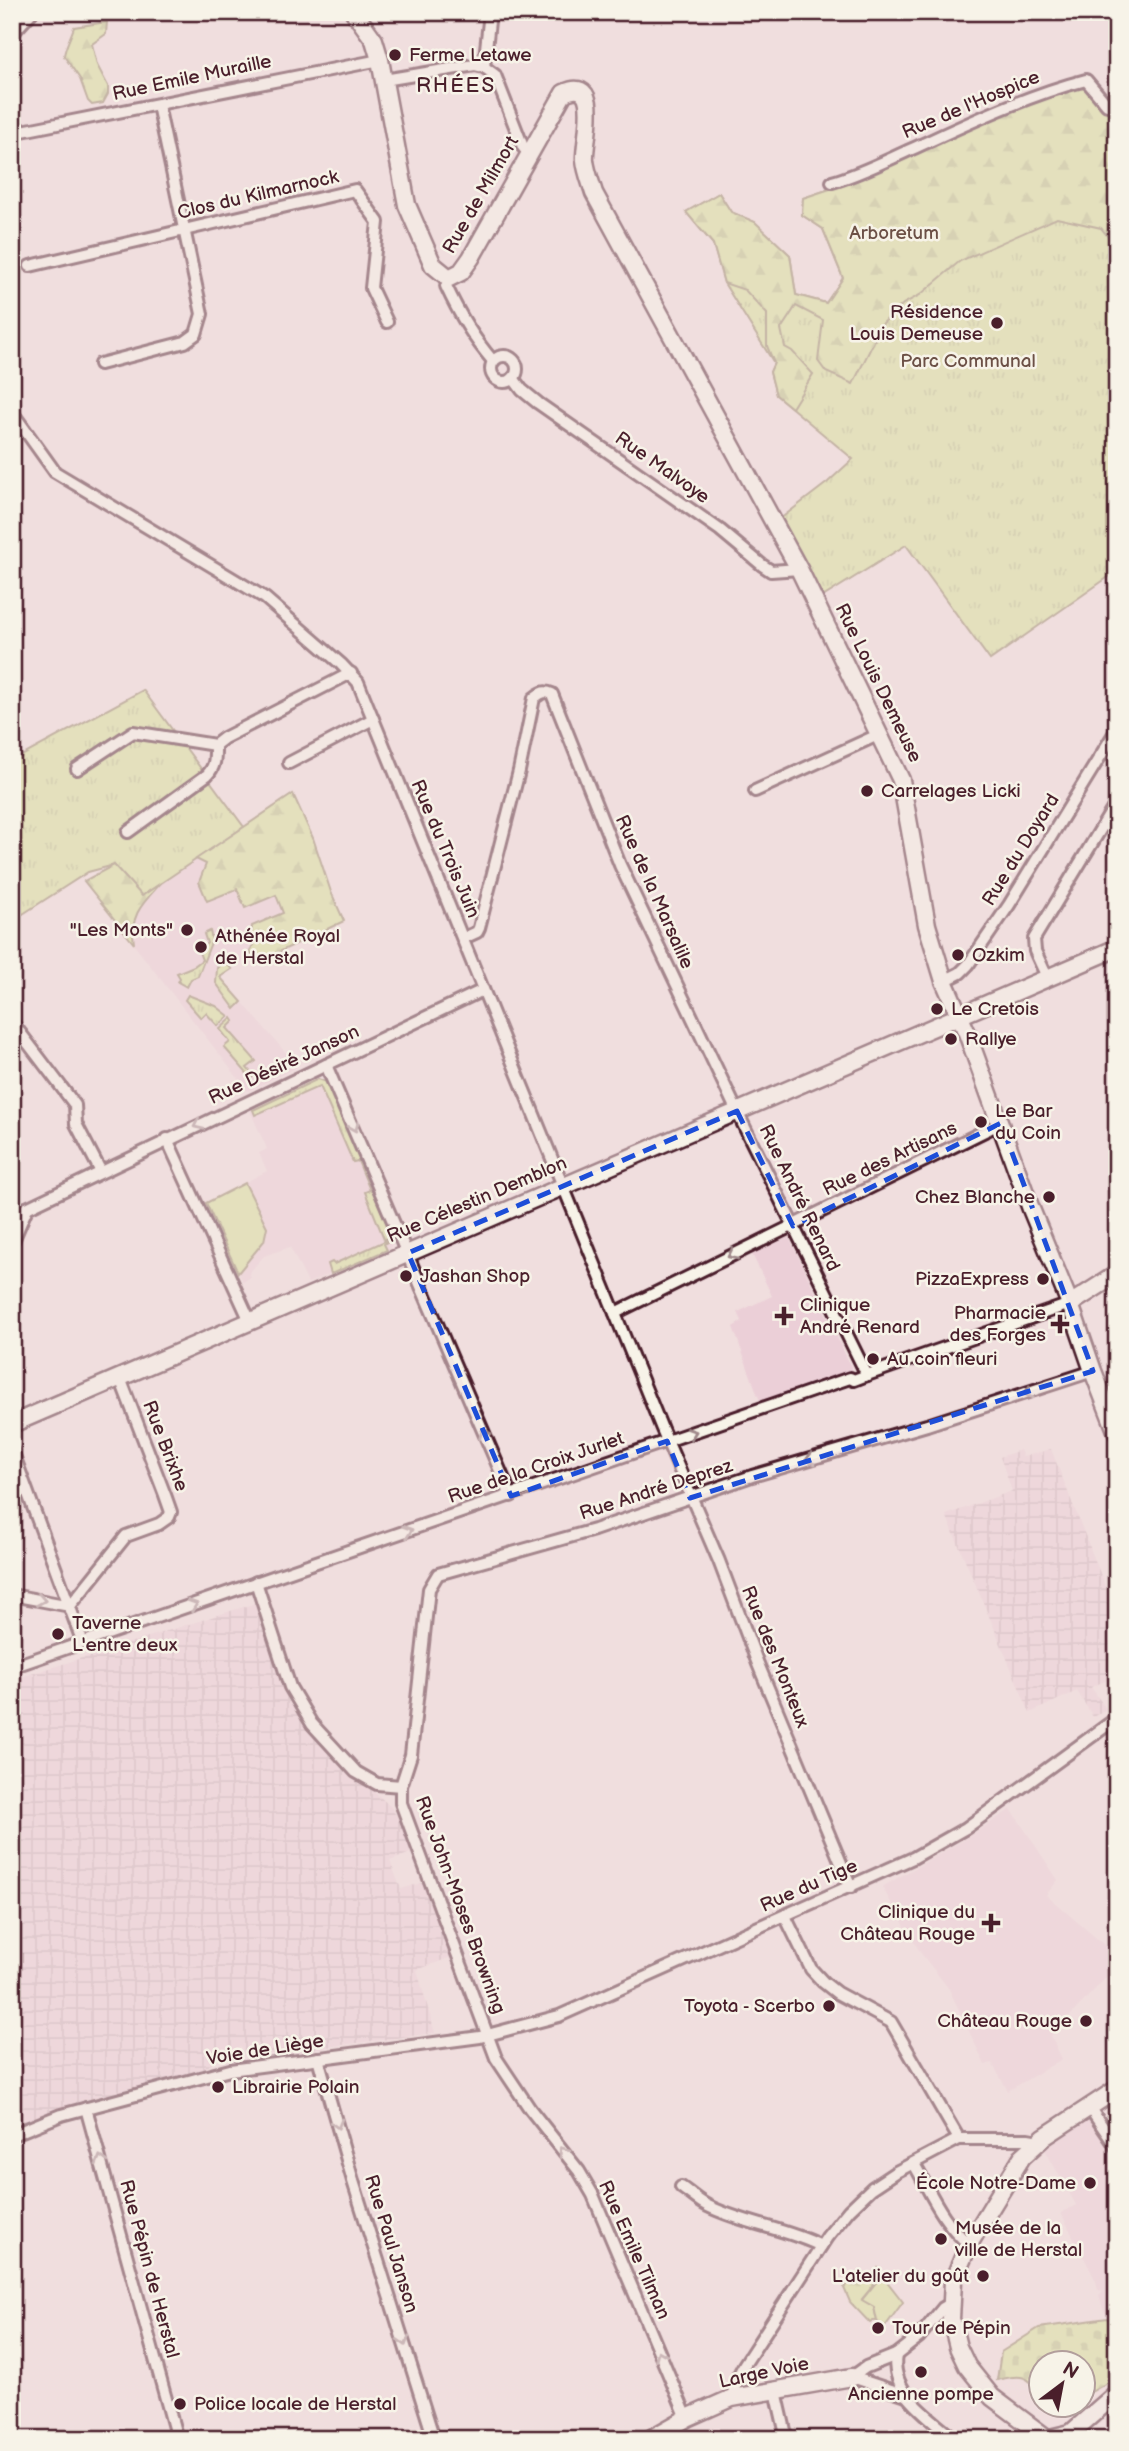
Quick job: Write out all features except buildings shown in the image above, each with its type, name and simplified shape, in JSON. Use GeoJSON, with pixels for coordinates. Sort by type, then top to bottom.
{"type":"FeatureCollection","features":[{"type":"Feature","properties":{"kind":"street"},"geometry":{"type":"LineString","coordinates":[[12,34],[32,12]]}},
{"type":"Feature","properties":{"kind":"street","name":"Rue de Milmort"},"geometry":{"type":"LineString","coordinates":[[355,12],[374,40],[380,60],[407,205],[433,265],[449,278],[461,272],[471,258],[528,153],[564,93],[571,90],[579,90],[586,96],[590,106],[584,159],[594,192]]}},
{"type":"Feature","properties":{"kind":"street"},"geometry":{"type":"LineString","coordinates":[[484,66],[490,12]]}},
{"type":"Feature","properties":{"kind":"street","name":"Rue Emile Muraille"},"geometry":{"type":"LineString","coordinates":[[12,133],[380,60]]}},
{"type":"Feature","properties":{"kind":"street"},"geometry":{"type":"LineString","coordinates":[[384,80],[475,65],[484,66],[495,75],[523,147],[528,153]]}},
{"type":"Feature","properties":{"kind":"street","name":"Rue de l'Hospice"},"geometry":{"type":"LineString","coordinates":[[832,182],[965,125],[1086,80],[1107,105],[1117,105]]}},
{"type":"Feature","properties":{"kind":"street"},"geometry":{"type":"LineString","coordinates":[[100,363],[185,342],[196,334],[202,314],[158,105]]}},
{"type":"Feature","properties":{"kind":"street","name":"Clos du Kilmarnock"},"geometry":{"type":"LineString","coordinates":[[30,266],[355,190],[378,222],[371,288],[387,322]]}},
{"type":"Feature","properties":{"kind":"street","name":"Rue Louis Demeuse"},"geometry":{"type":"LineString","coordinates":[[594,192],[799,569],[901,780],[927,925],[944,981],[1001,1123],[1117,1433]]}},
{"type":"Feature","properties":{"kind":"street","name":"Rue Malvoye"},"geometry":{"type":"LineString","coordinates":[[446,286],[475,342],[493,361]]}},
{"type":"Feature","properties":{"kind":"street","name":"Rue Malvoye"},"geometry":{"type":"LineString","coordinates":[[502,356],[511,358],[517,369],[513,377],[506,382],[495,378],[491,369],[493,361],[502,356]]}},
{"type":"Feature","properties":{"kind":"street","name":"Rue Malvoye"},"geometry":{"type":"LineString","coordinates":[[513,377],[522,390],[538,403],[720,530],[762,565],[771,571],[799,569]]}},
{"type":"Feature","properties":{"kind":"street","name":"Rue du Trois Juin"},"geometry":{"type":"LineString","coordinates":[[12,412],[55,472],[265,598],[358,682],[667,1441]]}},
{"type":"Feature","properties":{"kind":"street"},"geometry":{"type":"LineString","coordinates":[[77,769],[133,732],[215,745],[236,731],[351,673]]}},
{"type":"Feature","properties":{"kind":"street","name":"Rue de la Marsalile"},"geometry":{"type":"LineString","coordinates":[[464,938],[477,932],[479,928],[519,771],[534,698],[542,692],[552,694],[620,865],[737,1111]]}},
{"type":"Feature","properties":{"kind":"street"},"geometry":{"type":"LineString","coordinates":[[289,763],[373,719]]}},
{"type":"Feature","properties":{"kind":"street","name":"Rue du Doyard"},"geometry":{"type":"LineString","coordinates":[[944,981],[960,973],[968,965],[1009,905],[1117,729]]}},
{"type":"Feature","properties":{"kind":"street"},"geometry":{"type":"LineString","coordinates":[[755,791],[880,734]]}},
{"type":"Feature","properties":{"kind":"street"},"geometry":{"type":"LineString","coordinates":[[128,832],[207,775],[215,763],[215,745]]}},
{"type":"Feature","properties":{"kind":"street"},"geometry":{"type":"LineString","coordinates":[[1046,977],[1035,951],[1034,939],[1117,802]]}},
{"type":"Feature","properties":{"kind":"street","name":"Rue Célestin Demblon"},"geometry":{"type":"LineString","coordinates":[[12,1424],[1117,948]]}},
{"type":"Feature","properties":{"kind":"street","name":"Rue Désiré Janson"},"geometry":{"type":"LineString","coordinates":[[12,1215],[483,990]]}},
{"type":"Feature","properties":{"kind":"street"},"geometry":{"type":"LineString","coordinates":[[12,1022],[75,1105],[76,1124],[101,1172]]}},
{"type":"Feature","properties":{"kind":"street"},"geometry":{"type":"LineString","coordinates":[[326,1065],[511,1496]]}},
{"type":"Feature","properties":{"kind":"street","name":"Rue André Renard"},"geometry":{"type":"LineString","coordinates":[[737,1111],[867,1376]]}},
{"type":"Feature","properties":{"kind":"street","name":"Rue des Artisans"},"geometry":{"type":"LineString","coordinates":[[615,1313],[1001,1123]]}},
{"type":"Feature","properties":{"kind":"street"},"geometry":{"type":"LineString","coordinates":[[167,1139],[250,1321]]}},
{"type":"Feature","properties":{"kind":"street"},"geometry":{"type":"LineString","coordinates":[[12,1243],[27,1208]]}},
{"type":"Feature","properties":{"kind":"street"},"geometry":{"type":"LineString","coordinates":[[1070,1304],[1117,1274]]}},
{"type":"Feature","properties":{"kind":"street","name":"Rue de la Croix Jurlet"},"geometry":{"type":"LineString","coordinates":[[12,1667],[850,1378],[854,1380],[867,1376],[1070,1304]]}},
{"type":"Feature","properties":{"kind":"street","name":"Rue André Deprez"},"geometry":{"type":"LineString","coordinates":[[401,1786],[411,1755],[429,1589],[438,1574],[594,1530],[752,1476],[961,1415],[1093,1371]]}},
{"type":"Feature","properties":{"kind":"street","name":"Rue Brixhe"},"geometry":{"type":"LineString","coordinates":[[70,1606],[126,1536],[159,1524],[169,1517],[171,1512],[120,1378]]}},
{"type":"Feature","properties":{"kind":"street","name":"Rue des Monteux"},"geometry":{"type":"LineString","coordinates":[[667,1441],[719,1561],[768,1688],[851,1886]]}},
{"type":"Feature","properties":{"kind":"street"},"geometry":{"type":"LineString","coordinates":[[12,1450],[83,1643]]}},
{"type":"Feature","properties":{"kind":"street"},"geometry":{"type":"LineString","coordinates":[[256,1582],[290,1687],[312,1724],[356,1772],[377,1784],[401,1786]]}},
{"type":"Feature","properties":{"kind":"street"},"geometry":{"type":"LineString","coordinates":[[12,1595],[70,1606]]}},
{"type":"Feature","properties":{"kind":"street","name":"Rue du Tige"},"geometry":{"type":"LineString","coordinates":[[488,2036],[559,2016],[913,1858],[966,1828],[1117,1718]]}},
{"type":"Feature","properties":{"kind":"street","name":"Rue John-Moses Browning"},"geometry":{"type":"LineString","coordinates":[[401,1786],[401,1803],[488,2036]]}},
{"type":"Feature","properties":{"kind":"street"},"geometry":{"type":"LineString","coordinates":[[785,1916],[811,1969],[823,1982],[891,2022],[959,2139]]}},
{"type":"Feature","properties":{"kind":"street","name":"Voie de Liège"},"geometry":{"type":"LineString","coordinates":[[12,2134],[86,2108],[230,2070],[488,2036]]}},
{"type":"Feature","properties":{"kind":"street","name":"Rue Emile Tilman"},"geometry":{"type":"LineString","coordinates":[[488,2036],[496,2058],[507,2075],[579,2171],[593,2195],[687,2418]]}},
{"type":"Feature","properties":{"kind":"street","name":"Rue Paul Janson"},"geometry":{"type":"LineString","coordinates":[[318,2058],[353,2181],[434,2439]]}},
{"type":"Feature","properties":{"kind":"street"},"geometry":{"type":"LineString","coordinates":[[1117,2089],[1039,2141],[1015,2165],[968,2244],[954,2274],[950,2304],[958,2347],[974,2376],[992,2397],[1043,2438],[1071,2433],[1117,2394]]}},
{"type":"Feature","properties":{"kind":"street"},"geometry":{"type":"LineString","coordinates":[[1088,2107],[1117,2148]]}},
{"type":"Feature","properties":{"kind":"street","name":"Rue Pépin de Herstal"},"geometry":{"type":"LineString","coordinates":[[86,2108],[177,2439]]}},
{"type":"Feature","properties":{"kind":"street"},"geometry":{"type":"LineString","coordinates":[[732,2398],[737,2378],[744,2365],[821,2246],[849,2210],[872,2188],[896,2172],[959,2139],[1028,2138],[1039,2141]]}},
{"type":"Feature","properties":{"kind":"street"},"geometry":{"type":"LineString","coordinates":[[914,2164],[943,2214],[968,2244]]}},
{"type":"Feature","properties":{"kind":"street"},"geometry":{"type":"LineString","coordinates":[[681,2187],[705,2205],[735,2218],[821,2246]]}},
{"type":"Feature","properties":{"kind":"street"},"geometry":{"type":"LineString","coordinates":[[852,2376],[896,2355],[919,2337],[943,2308],[950,2304]]}},
{"type":"Feature","properties":{"kind":"street"},"geometry":{"type":"LineString","coordinates":[[896,2355],[897,2381],[909,2396],[955,2439]]}},
{"type":"Feature","properties":{"kind":"street"},"geometry":{"type":"LineString","coordinates":[[852,2376],[909,2396]]}},
{"type":"Feature","properties":{"kind":"street","name":"Large Voie"},"geometry":{"type":"LineString","coordinates":[[650,2439],[687,2418],[732,2398],[852,2376]]}},
{"type":"Feature","properties":{"kind":"street"},"geometry":{"type":"LineString","coordinates":[[776,2390],[787,2439]]}},
{"type":"Feature","properties":{"kind":"street"},"geometry":{"type":"LineString","coordinates":[[1082,2439],[1117,2394]]}},
{"type":"Feature","properties":{"kind":"highlighted area"},"geometry":{"type":"Polygon","coordinates":[[[737,1111],[793,1226],[1001,1123],[1093,1371],[690,1498],[667,1441],[511,1496],[408,1253],[737,1111]]]}},
{"type":"Feature","properties":{"kind":"shaded area","name":"Athénée Royal de Herstal"},"geometry":{"type":"Polygon","coordinates":[[[293,794],[313,838],[344,921],[274,943],[220,976],[298,1067],[248,1091],[84,881],[114,865],[196,859],[293,794]]]}},
{"type":"Feature","properties":{"kind":"shaded area"},"geometry":{"type":"Polygon","coordinates":[[[318,1079],[327,1082],[394,1239],[390,1249],[308,1283],[290,1247],[264,1256],[249,1273],[251,1277],[243,1282],[206,1203],[267,1171],[259,1153],[267,1149],[250,1111],[318,1079]]]}},
{"type":"Feature","properties":{"kind":"shaded area","name":"Clinique André Renard"},"geometry":{"type":"Polygon","coordinates":[[[789,1237],[853,1371],[761,1404],[733,1327],[742,1321],[738,1312],[772,1296],[752,1254],[789,1237]]]}},
{"type":"Feature","properties":{"kind":"shaded area"},"geometry":{"type":"Polygon","coordinates":[[[1051,1449],[1117,1616],[1117,1640],[1109,1645],[1117,1664],[1117,1676],[1091,1687],[1106,1709],[1093,1717],[1077,1691],[1030,1713],[946,1515],[1012,1491],[1000,1457],[1020,1450],[1023,1457],[1051,1449]]]}},
{"type":"Feature","properties":{"kind":"shaded area"},"geometry":{"type":"Polygon","coordinates":[[[259,1602],[287,1698],[308,1731],[391,1807],[403,1826],[413,1852],[390,1861],[401,1889],[425,1882],[454,1956],[417,1970],[435,2033],[257,2056],[240,2047],[232,2053],[218,2057],[204,2069],[36,2117],[12,2128],[12,1680],[259,1602]]]}},
{"type":"Feature","properties":{"kind":"shaded area","name":"Clinique du Château Rouge"},"geometry":{"type":"Polygon","coordinates":[[[1011,1809],[1058,1880],[1046,1895],[1117,1956],[1117,1966],[1051,2036],[1062,2059],[1008,2091],[992,2063],[985,2065],[949,1989],[920,1952],[882,1887],[1011,1809]]]}},
{"type":"Feature","properties":{"kind":"shaded area","name":"École Notre-Dame"},"geometry":{"type":"Polygon","coordinates":[[[1090,2118],[1117,2160],[1117,2332],[1103,2309],[1099,2295],[1104,2291],[1098,2290],[1061,2213],[1076,2205],[1044,2148],[1090,2118]]]}},
{"type":"Feature","properties":{"kind":"green space"},"geometry":{"type":"Polygon","coordinates":[[[107,22],[106,34],[92,44],[97,65],[108,86],[108,94],[103,103],[92,105],[80,79],[64,56],[74,27],[107,22]]]}},
{"type":"Feature","properties":{"kind":"green space","name":"Arboretum"},"geometry":{"type":"Polygon","coordinates":[[[1073,86],[1088,90],[1117,109],[1117,248],[1101,228],[1057,218],[960,261],[920,295],[903,304],[883,323],[853,384],[826,372],[818,361],[823,320],[796,306],[781,329],[785,347],[813,374],[792,408],[776,395],[770,372],[774,363],[767,346],[767,314],[745,290],[724,283],[713,244],[686,212],[719,193],[731,212],[755,222],[790,255],[796,295],[826,303],[843,278],[823,229],[802,215],[803,198],[836,187],[962,130],[1073,86]]]}},
{"type":"Feature","properties":{"kind":"green space","name":"Parc Communal"},"geometry":{"type":"Polygon","coordinates":[[[1117,109],[1117,571],[990,660],[906,545],[821,598],[780,519],[853,459],[776,395],[770,372],[774,363],[724,283],[713,244],[686,212],[719,193],[731,212],[755,222],[790,255],[796,295],[826,303],[843,278],[823,229],[802,215],[803,198],[836,187],[962,130],[1117,109]]]}},
{"type":"Feature","properties":{"kind":"green space"},"geometry":{"type":"Polygon","coordinates":[[[143,690],[244,827],[142,896],[114,865],[88,872],[12,921],[12,761],[143,690]]]}},
{"type":"Feature","properties":{"kind":"green space"},"geometry":{"type":"Polygon","coordinates":[[[293,794],[313,838],[344,921],[256,963],[250,952],[254,942],[251,935],[252,926],[283,913],[276,895],[245,908],[237,889],[207,901],[199,882],[206,864],[196,859],[293,794]]]}},
{"type":"Feature","properties":{"kind":"green space"},"geometry":{"type":"Polygon","coordinates":[[[114,865],[142,896],[161,883],[139,910],[134,925],[134,944],[84,881],[114,865]]]}},
{"type":"Feature","properties":{"kind":"green space"},"geometry":{"type":"Polygon","coordinates":[[[210,931],[212,940],[198,976],[191,979],[187,987],[178,982],[180,978],[177,973],[202,960],[199,952],[207,943],[204,934],[210,931]]]}},
{"type":"Feature","properties":{"kind":"green space"},"geometry":{"type":"Polygon","coordinates":[[[223,961],[232,969],[220,977],[242,1002],[235,1009],[216,983],[217,968],[223,961]]]}},
{"type":"Feature","properties":{"kind":"green space"},"geometry":{"type":"Polygon","coordinates":[[[188,995],[216,1006],[229,1016],[218,1026],[206,1013],[201,1018],[185,1000],[188,995]]]}},
{"type":"Feature","properties":{"kind":"green space"},"geometry":{"type":"Polygon","coordinates":[[[232,1018],[234,1021],[227,1028],[256,1061],[247,1068],[254,1076],[251,1078],[224,1047],[230,1042],[220,1029],[232,1018]]]}},
{"type":"Feature","properties":{"kind":"green space"},"geometry":{"type":"Polygon","coordinates":[[[318,1079],[327,1082],[392,1236],[385,1239],[387,1250],[331,1274],[328,1264],[334,1264],[385,1241],[365,1192],[370,1190],[358,1161],[353,1162],[320,1086],[255,1115],[253,1110],[318,1079]]]}},
{"type":"Feature","properties":{"kind":"green space"},"geometry":{"type":"Polygon","coordinates":[[[245,1183],[267,1227],[264,1241],[238,1273],[206,1203],[245,1183]]]}},
{"type":"Feature","properties":{"kind":"green space"},"geometry":{"type":"Polygon","coordinates":[[[878,2268],[882,2275],[862,2299],[874,2307],[877,2321],[870,2323],[850,2302],[844,2288],[861,2272],[870,2278],[878,2268]]]}},
{"type":"Feature","properties":{"kind":"green space"},"geometry":{"type":"Polygon","coordinates":[[[882,2275],[903,2302],[884,2328],[877,2321],[874,2307],[862,2300],[882,2275]]]}},
{"type":"Feature","properties":{"kind":"green space"},"geometry":{"type":"Polygon","coordinates":[[[1107,2318],[1117,2332],[1117,2377],[1098,2388],[1098,2350],[1028,2350],[1028,2380],[1012,2377],[997,2380],[1001,2352],[1039,2328],[1107,2318]]]}},
{"type":"Feature","properties":{"kind":"place","name":"Ferme Letawe"},"geometry":{"type":"Point","coordinates":[395,55]}},
{"type":"Feature","properties":{"kind":"place","name":"Résidence Louis Demeuse"},"geometry":{"type":"Point","coordinates":[997,323]}},
{"type":"Feature","properties":{"kind":"place","name":"Carrelages Licki"},"geometry":{"type":"Point","coordinates":[867,791]}},
{"type":"Feature","properties":{"kind":"place","name":"\"Les Monts\""},"geometry":{"type":"Point","coordinates":[187,930]}},
{"type":"Feature","properties":{"kind":"place","name":"Athénée Royal de Herstal"},"geometry":{"type":"Point","coordinates":[201,947]}},
{"type":"Feature","properties":{"kind":"place","name":"Ozkim"},"geometry":{"type":"Point","coordinates":[958,955]}},
{"type":"Feature","properties":{"kind":"place","name":"Le Cretois"},"geometry":{"type":"Point","coordinates":[937,1009]}},
{"type":"Feature","properties":{"kind":"place","name":"Rallye"},"geometry":{"type":"Point","coordinates":[951,1039]}},
{"type":"Feature","properties":{"kind":"place","name":"Le Bar du Coin"},"geometry":{"type":"Point","coordinates":[981,1122]}},
{"type":"Feature","properties":{"kind":"place","name":"Chez Blanche"},"geometry":{"type":"Point","coordinates":[1049,1197]}},
{"type":"Feature","properties":{"kind":"place","name":"Jashan Shop"},"geometry":{"type":"Point","coordinates":[406,1276]}},
{"type":"Feature","properties":{"kind":"place","name":"PizzaExpress"},"geometry":{"type":"Point","coordinates":[1043,1279]}},
{"type":"Feature","properties":{"kind":"place","name":"Clinique André Renard"},"geometry":{"type":"Point","coordinates":[784,1316]}},
{"type":"Feature","properties":{"kind":"place","name":"Pharmacie des Forges"},"geometry":{"type":"Point","coordinates":[1060,1324]}},
{"type":"Feature","properties":{"kind":"place","name":"Au coin fleuri"},"geometry":{"type":"Point","coordinates":[873,1359]}},
{"type":"Feature","properties":{"kind":"place","name":"Taverne L'entre deux"},"geometry":{"type":"Point","coordinates":[58,1634]}},
{"type":"Feature","properties":{"kind":"place","name":"Clinique du Château Rouge"},"geometry":{"type":"Point","coordinates":[991,1923]}},
{"type":"Feature","properties":{"kind":"place","name":"Toyota - Scerbo"},"geometry":{"type":"Point","coordinates":[829,2006]}},
{"type":"Feature","properties":{"kind":"place","name":"Château Rouge"},"geometry":{"type":"Point","coordinates":[1086,2021]}},
{"type":"Feature","properties":{"kind":"place","name":"Librairie Polain"},"geometry":{"type":"Point","coordinates":[218,2087]}},
{"type":"Feature","properties":{"kind":"place","name":"École Notre-Dame"},"geometry":{"type":"Point","coordinates":[1090,2183]}},
{"type":"Feature","properties":{"kind":"place","name":"Musée de la ville de Herstal"},"geometry":{"type":"Point","coordinates":[941,2239]}},
{"type":"Feature","properties":{"kind":"place","name":"L'atelier du goût"},"geometry":{"type":"Point","coordinates":[983,2276]}},
{"type":"Feature","properties":{"kind":"place","name":"Tour de Pépin"},"geometry":{"type":"Point","coordinates":[878,2328]}},
{"type":"Feature","properties":{"kind":"place","name":"Ancienne pompe"},"geometry":{"type":"Point","coordinates":[921,2372]}},
{"type":"Feature","properties":{"kind":"place","name":"Police locale de Herstal"},"geometry":{"type":"Point","coordinates":[180,2404]}},
{"type":"Feature","properties":{"kind":"district","name":"RHÉES"},"geometry":{"type":"Point","coordinates":[456,85]}}]}
